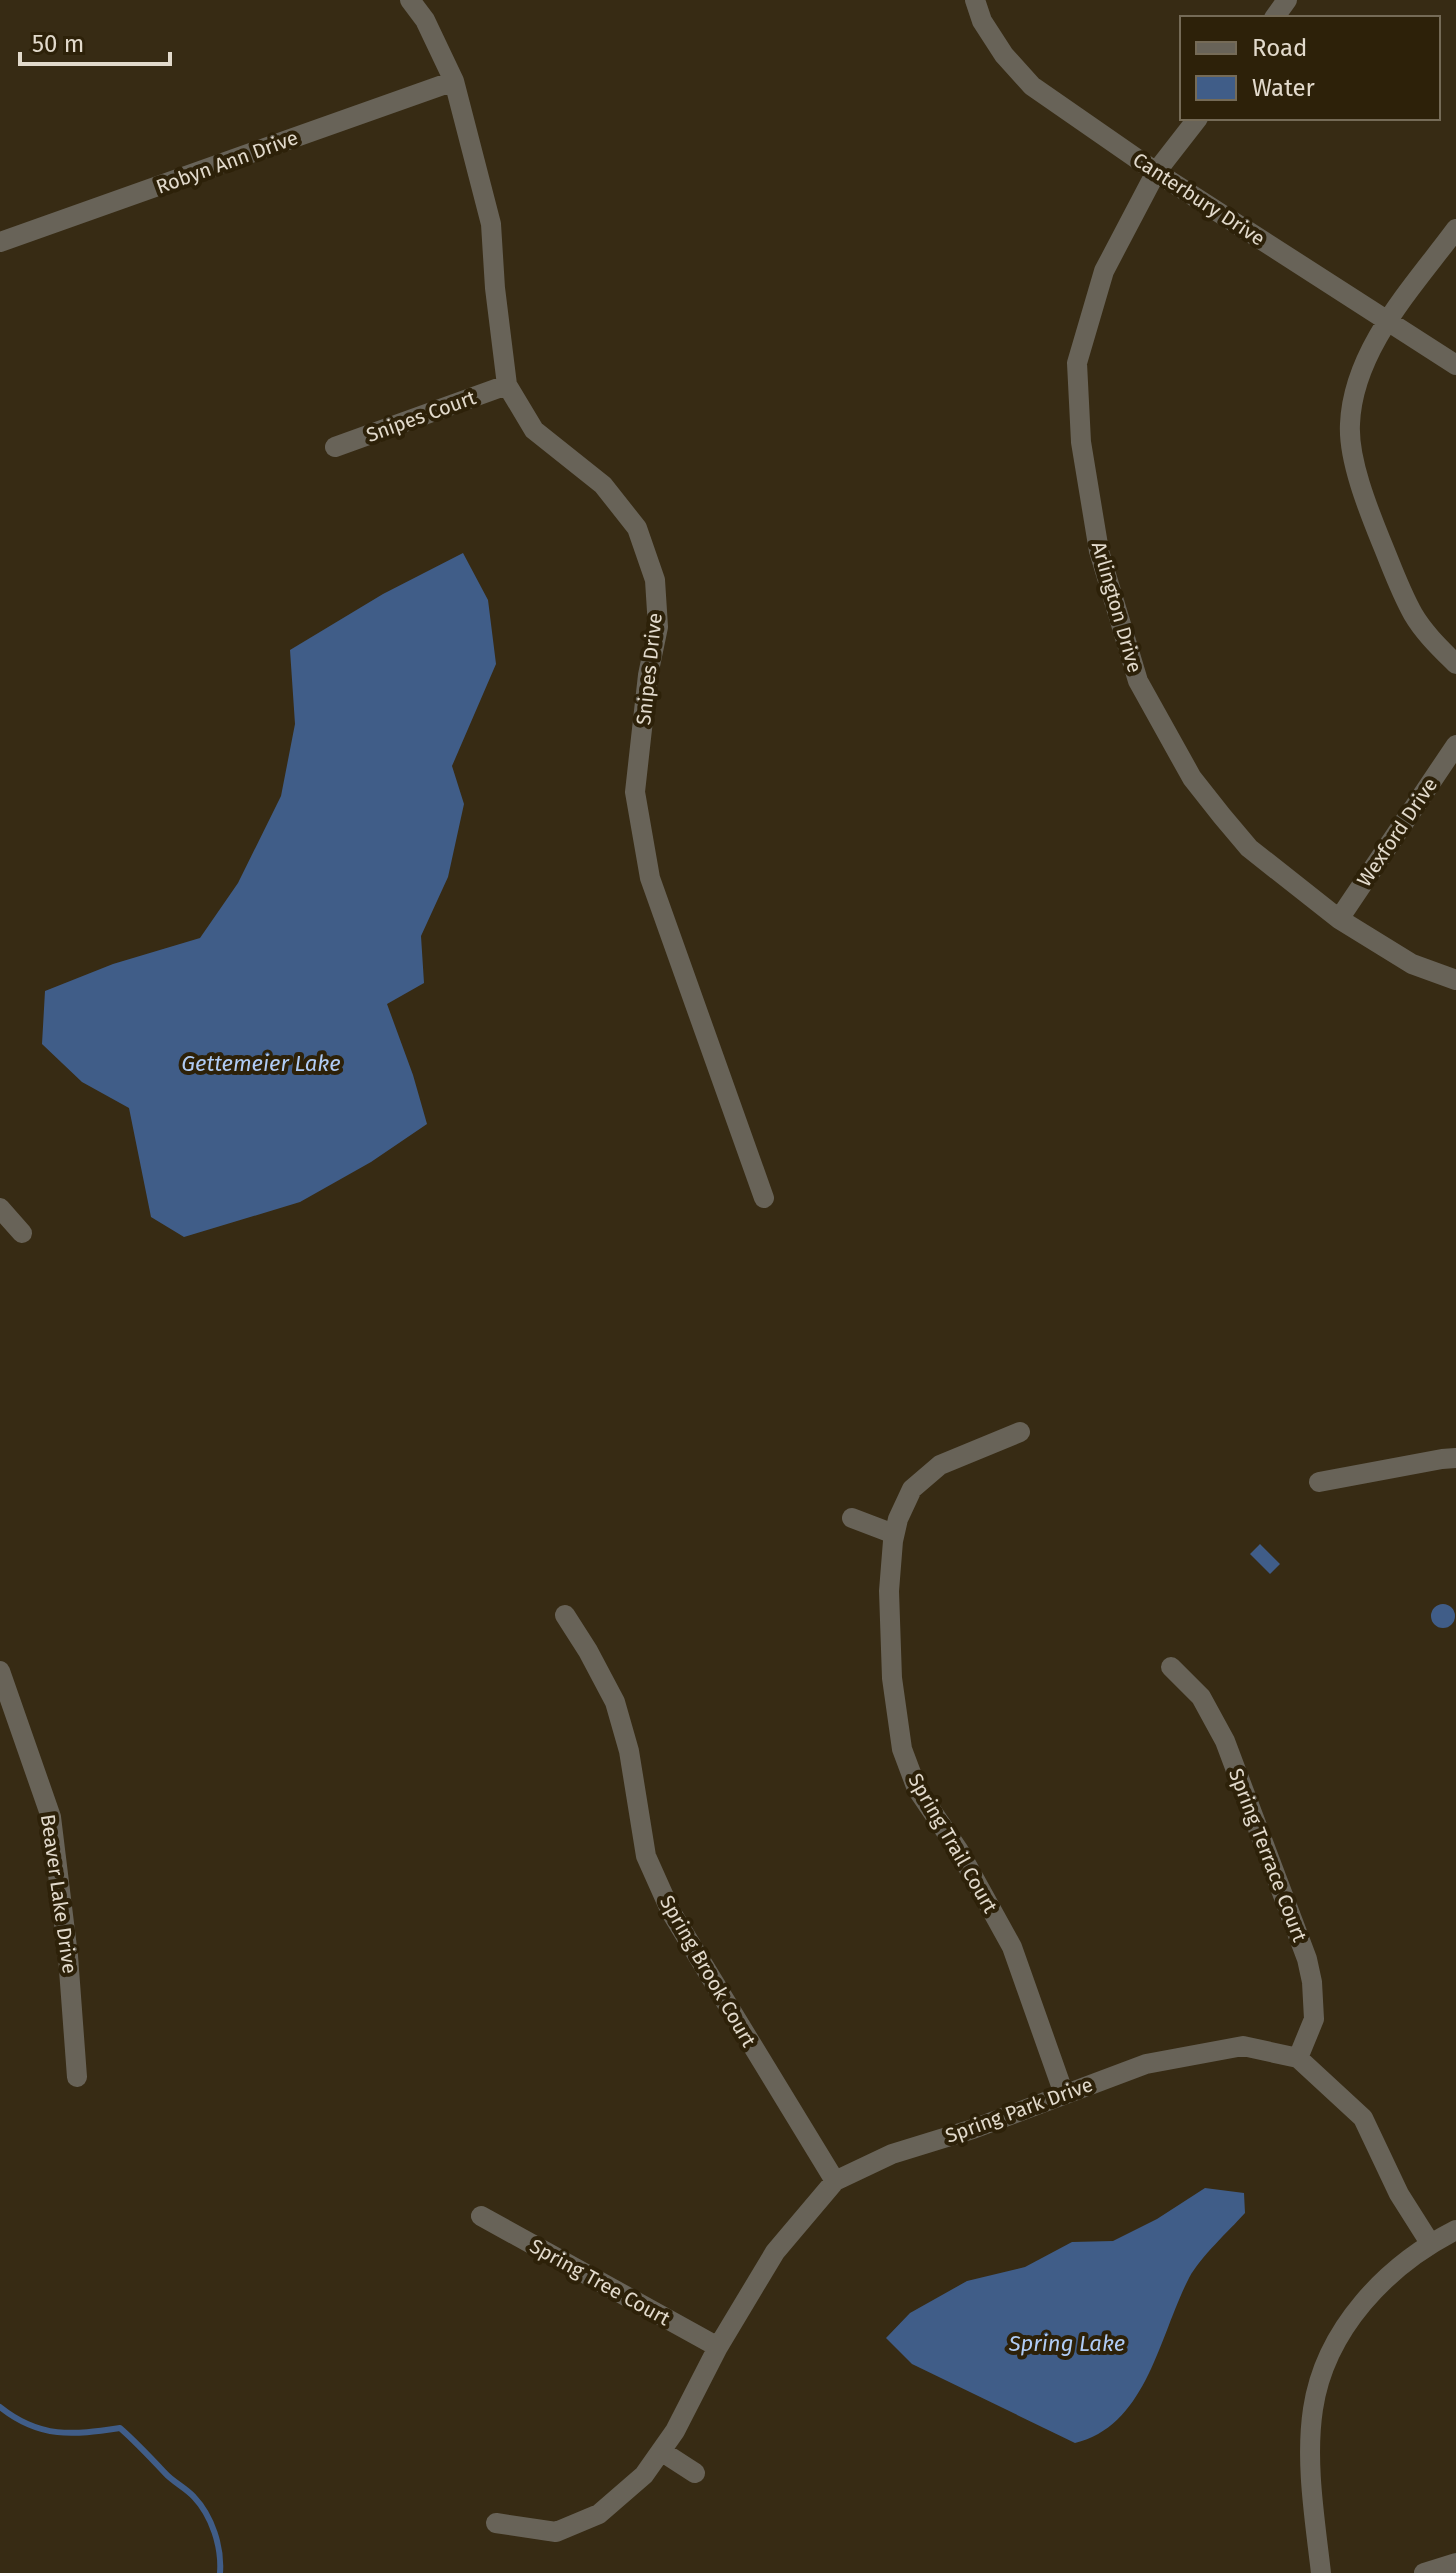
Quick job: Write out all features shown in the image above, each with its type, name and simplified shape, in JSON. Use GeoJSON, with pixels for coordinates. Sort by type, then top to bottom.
{"type":"FeatureCollection","features":[{"type":"Feature","properties":{"kind":"street","name":"Snipes Drive"},"geometry":{"type":"LineString","coordinates":[[410,0],[425,20],[454,81],[491,224],[507,385],[534,430],[603,485],[637,528],[655,580],[658,627],[648,675],[635,792],[650,878],[764,1198]]}},
{"type":"Feature","properties":{"kind":"street","name":"Canterbury Drive"},"geometry":{"type":"LineString","coordinates":[[975,0],[982,21],[1004,55],[1032,86],[1156,172],[1456,365]]}},
{"type":"Feature","properties":{"kind":"street","name":"Robyn Ann Drive"},"geometry":{"type":"LineString","coordinates":[[0,242],[454,81]]}},
{"type":"Feature","properties":{"kind":"street","name":"Arlington Drive"},"geometry":{"type":"LineString","coordinates":[[1196,120],[1156,172],[1104,271],[1077,363],[1081,442],[1099,551],[1138,681],[1192,778],[1249,848],[1339,919],[1412,964],[1456,980]]}},
{"type":"Feature","properties":{"kind":"street"},"geometry":{"type":"LineString","coordinates":[[1456,229],[1387,322],[1363,369],[1353,400],[1350,425],[1352,449],[1373,520],[1413,614],[1427,634],[1456,664]]}},
{"type":"Feature","properties":{"kind":"street","name":"Snipes Court"},"geometry":{"type":"LineString","coordinates":[[335,447],[507,385]]}},
{"type":"Feature","properties":{"kind":"street","name":"Wexford Drive"},"geometry":{"type":"LineString","coordinates":[[1339,919],[1456,745]]}},
{"type":"Feature","properties":{"kind":"street"},"geometry":{"type":"LineString","coordinates":[[0,1208],[22,1233]]}},
{"type":"Feature","properties":{"kind":"street","name":"Spring Trail Court"},"geometry":{"type":"LineString","coordinates":[[1020,1432],[940,1465],[912,1489],[894,1534],[889,1591],[891,1663],[902,1749],[917,1789],[959,1851],[1012,1947],[1064,2094]]}},
{"type":"Feature","properties":{"kind":"street"},"geometry":{"type":"LineString","coordinates":[[1319,1482],[1456,1458]]}},
{"type":"Feature","properties":{"kind":"street"},"geometry":{"type":"LineString","coordinates":[[852,1518],[894,1534]]}},
{"type":"Feature","properties":{"kind":"street","name":"Spring Brook Court"},"geometry":{"type":"LineString","coordinates":[[565,1615],[615,1702],[629,1751],[646,1856],[671,1912],[835,2181]]}},
{"type":"Feature","properties":{"kind":"street","name":"Spring Terrace Court"},"geometry":{"type":"LineString","coordinates":[[1171,1667],[1201,1697],[1225,1741],[1307,1959],[1314,2019],[1298,2058]]}},
{"type":"Feature","properties":{"kind":"street","name":"Beaver Lake Drive"},"geometry":{"type":"LineString","coordinates":[[0,1671],[51,1817],[68,1956],[77,2077]]}},
{"type":"Feature","properties":{"kind":"street","name":"Spring Park Drive"},"geometry":{"type":"LineString","coordinates":[[496,2523],[556,2532],[599,2514],[644,2475],[675,2431],[718,2347],[775,2252],[835,2181],[892,2154],[973,2129],[1146,2064],[1243,2046],[1298,2058]]}},
{"type":"Feature","properties":{"kind":"street"},"geometry":{"type":"LineString","coordinates":[[1298,2058],[1363,2118],[1399,2194],[1430,2243]]}},
{"type":"Feature","properties":{"kind":"street","name":"Spring Tree Court"},"geometry":{"type":"LineString","coordinates":[[481,2216],[718,2347]]}},
{"type":"Feature","properties":{"kind":"street"},"geometry":{"type":"LineString","coordinates":[[1321,2573],[1311,2456],[1313,2409],[1324,2365],[1359,2306],[1392,2271],[1430,2243],[1456,2230]]}},
{"type":"Feature","properties":{"kind":"street"},"geometry":{"type":"LineString","coordinates":[[661,2451],[695,2473]]}},
{"type":"Feature","properties":{"kind":"street"},"geometry":{"type":"LineString","coordinates":[[1424,2573],[1456,2563]]}},
{"type":"Feature","properties":{"kind":"water","name":"Gettemeier Lake"},"geometry":{"type":"Polygon","coordinates":[[[463,553],[488,600],[496,664],[452,766],[464,804],[448,877],[421,936],[424,983],[387,1004],[427,1124],[371,1162],[300,1202],[184,1237],[151,1217],[129,1108],[82,1082],[42,1044],[45,991],[113,964],[200,938],[238,883],[281,796],[295,724],[290,650],[383,594],[463,553]]]}},
{"type":"Feature","properties":{"kind":"water"},"geometry":{"type":"Polygon","coordinates":[[[1260,1544],[1280,1564],[1270,1574],[1250,1554],[1260,1544]]]}},
{"type":"Feature","properties":{"kind":"water"},"geometry":{"type":"Polygon","coordinates":[[[1443,1604],[1451,1608],[1455,1616],[1451,1624],[1443,1628],[1435,1624],[1431,1616],[1435,1608],[1443,1604]]]}},
{"type":"Feature","properties":{"kind":"water","name":"Spring Lake"},"geometry":{"type":"Polygon","coordinates":[[[1205,2188],[1244,2193],[1245,2213],[1189,2278],[1148,2376],[1135,2399],[1119,2418],[1099,2433],[1075,2443],[912,2364],[886,2338],[910,2313],[967,2281],[1025,2267],[1072,2242],[1113,2241],[1157,2219],[1205,2188]]]}},
{"type":"Feature","properties":{"kind":"waterway"},"geometry":{"type":"LineString","coordinates":[[0,2407],[43,2430],[72,2433],[120,2428],[168,2476],[191,2494],[206,2513],[219,2553],[220,2573]]}}]}
